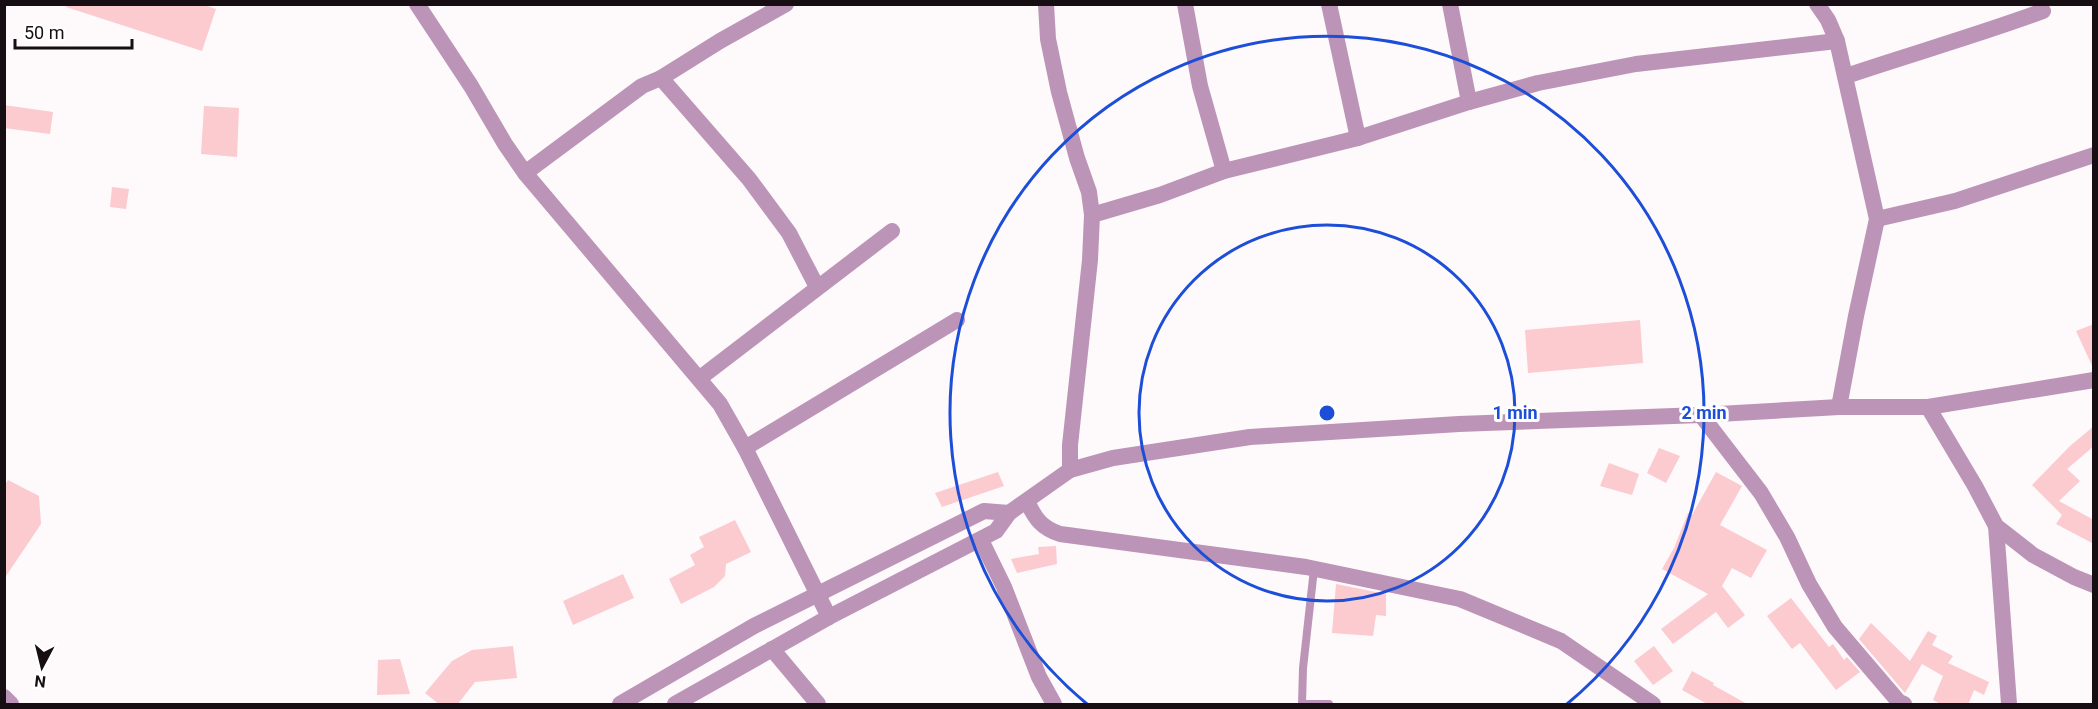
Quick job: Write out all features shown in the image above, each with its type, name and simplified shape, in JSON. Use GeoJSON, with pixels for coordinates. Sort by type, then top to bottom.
{"type":"FeatureCollection","features":[{"type":"Feature","properties":{"kind":"street"},"geometry":{"type":"LineString","coordinates":[[417,4],[525,174],[720,404],[745,448],[829,617]]}},
{"type":"Feature","properties":{"kind":"street"},"geometry":{"type":"LineString","coordinates":[[525,174],[634,92],[786,4]]}},
{"type":"Feature","properties":{"kind":"street"},"geometry":{"type":"LineString","coordinates":[[1046,4],[1048,39],[1059,92],[1089,192],[1092,215],[1090,260],[1070,445],[1070,470]]}},
{"type":"Feature","properties":{"kind":"street"},"geometry":{"type":"LineString","coordinates":[[1185,4],[1200,86],[1224,171]]}},
{"type":"Feature","properties":{"kind":"street"},"geometry":{"type":"LineString","coordinates":[[1329,4],[1358,138]]}},
{"type":"Feature","properties":{"kind":"street"},"geometry":{"type":"LineString","coordinates":[[1450,4],[1468,102]]}},
{"type":"Feature","properties":{"kind":"street"},"geometry":{"type":"LineString","coordinates":[[1817,4],[1831,12],[1877,219],[1839,408]]}},
{"type":"Feature","properties":{"kind":"street"},"geometry":{"type":"LineString","coordinates":[[1846,76],[1977,35],[2043,11]]}},
{"type":"Feature","properties":{"kind":"street"},"geometry":{"type":"LineString","coordinates":[[1092,215],[1160,195],[1224,171],[1358,138],[1468,102],[1538,83],[1636,64],[1837,41]]}},
{"type":"Feature","properties":{"kind":"street"},"geometry":{"type":"LineString","coordinates":[[661,78],[749,179],[789,233],[818,287]]}},
{"type":"Feature","properties":{"kind":"street"},"geometry":{"type":"LineString","coordinates":[[1877,219],[1955,201],[2094,155]]}},
{"type":"Feature","properties":{"kind":"street"},"geometry":{"type":"LineString","coordinates":[[700,378],[892,231]]}},
{"type":"Feature","properties":{"kind":"street"},"geometry":{"type":"LineString","coordinates":[[745,448],[957,320]]}},
{"type":"Feature","properties":{"kind":"street"},"geometry":{"type":"LineString","coordinates":[[675,705],[829,617],[981,540],[996,531],[1009,513],[1070,470],[1113,458],[1250,437],[1459,424],[1839,408],[1928,407],[2094,380]]}},
{"type":"Feature","properties":{"kind":"street"},"geometry":{"type":"LineString","coordinates":[[1928,407],[1996,526],[2009,705]]}},
{"type":"Feature","properties":{"kind":"street"},"geometry":{"type":"LineString","coordinates":[[1701,415],[1761,493],[1787,537],[1809,584],[1835,627],[1904,705]]}},
{"type":"Feature","properties":{"kind":"street"},"geometry":{"type":"LineString","coordinates":[[1027,501],[1035,519],[1047,530],[1060,534],[1314,569],[1460,599],[1561,641],[1653,705]]}},
{"type":"Feature","properties":{"kind":"street"},"geometry":{"type":"LineString","coordinates":[[620,705],[753,626],[984,511],[1009,513]]}},
{"type":"Feature","properties":{"kind":"street"},"geometry":{"type":"LineString","coordinates":[[1996,526],[2033,555],[2074,578],[2094,585]]}},
{"type":"Feature","properties":{"kind":"street"},"geometry":{"type":"LineString","coordinates":[[981,540],[1004,587],[1039,677],[1054,705]]}},
{"type":"Feature","properties":{"kind":"street"},"geometry":{"type":"LineString","coordinates":[[772,649],[818,705]]}},
{"type":"Feature","properties":{"kind":"street"},"geometry":{"type":"LineString","coordinates":[[4,697],[11,705]]}},
{"type":"Feature","properties":{"kind":"lane"},"geometry":{"type":"LineString","coordinates":[[1314,569],[1303,668],[1302,704],[1329,705]]}},
{"type":"Feature","properties":{"kind":"building"},"geometry":{"type":"Polygon","coordinates":[[[66,4],[202,4],[216,9],[202,51],[66,7],[66,4]]]}},
{"type":"Feature","properties":{"kind":"building"},"geometry":{"type":"Polygon","coordinates":[[[4,105],[53,112],[50,134],[4,128],[4,105]]]}},
{"type":"Feature","properties":{"kind":"building"},"geometry":{"type":"Polygon","coordinates":[[[204,106],[239,108],[237,157],[201,154],[204,106]]]}},
{"type":"Feature","properties":{"kind":"building"},"geometry":{"type":"Polygon","coordinates":[[[112,187],[129,189],[126,209],[110,207],[112,187]]]}},
{"type":"Feature","properties":{"kind":"building"},"geometry":{"type":"Polygon","coordinates":[[[1640,320],[1643,363],[1528,373],[1525,330],[1640,320]]]}},
{"type":"Feature","properties":{"kind":"building"},"geometry":{"type":"Polygon","coordinates":[[[2094,324],[2094,370],[2076,331],[2094,324]]]}},
{"type":"Feature","properties":{"kind":"building"},"geometry":{"type":"Polygon","coordinates":[[[2094,426],[2094,446],[2067,469],[2080,481],[2059,501],[2094,520],[2094,544],[2056,524],[2062,515],[2032,485],[2070,446],[2094,426]]]}},
{"type":"Feature","properties":{"kind":"building"},"geometry":{"type":"Polygon","coordinates":[[[1659,448],[1680,456],[1666,483],[1647,473],[1659,448]]]}},
{"type":"Feature","properties":{"kind":"building"},"geometry":{"type":"Polygon","coordinates":[[[1609,463],[1639,474],[1632,495],[1600,486],[1609,463]]]}},
{"type":"Feature","properties":{"kind":"building"},"geometry":{"type":"Polygon","coordinates":[[[998,472],[1004,486],[942,507],[935,493],[998,472]]]}},
{"type":"Feature","properties":{"kind":"building"},"geometry":{"type":"Polygon","coordinates":[[[1716,472],[1742,486],[1720,525],[1767,550],[1751,578],[1732,568],[1722,586],[1745,615],[1728,628],[1716,612],[1673,644],[1661,629],[1708,594],[1662,569],[1674,548],[1688,513],[1692,515],[1716,472]]]}},
{"type":"Feature","properties":{"kind":"building"},"geometry":{"type":"Polygon","coordinates":[[[8,480],[39,496],[41,524],[4,579],[4,487],[8,480]]]}},
{"type":"Feature","properties":{"kind":"building"},"geometry":{"type":"Polygon","coordinates":[[[735,520],[751,552],[726,564],[725,576],[714,587],[681,604],[669,579],[695,565],[690,555],[704,547],[699,537],[735,520]]]}},
{"type":"Feature","properties":{"kind":"building"},"geometry":{"type":"Polygon","coordinates":[[[1056,546],[1057,564],[1017,573],[1011,559],[1039,554],[1038,547],[1056,546]]]}},
{"type":"Feature","properties":{"kind":"building"},"geometry":{"type":"Polygon","coordinates":[[[623,574],[634,598],[573,625],[563,601],[623,574]]]}},
{"type":"Feature","properties":{"kind":"building"},"geometry":{"type":"Polygon","coordinates":[[[1336,584],[1386,594],[1386,616],[1376,615],[1373,636],[1332,633],[1336,584]]]}},
{"type":"Feature","properties":{"kind":"building"},"geometry":{"type":"Polygon","coordinates":[[[1791,598],[1829,647],[1833,644],[1844,660],[1847,657],[1860,672],[1836,690],[1800,643],[1792,649],[1767,616],[1791,598]]]}},
{"type":"Feature","properties":{"kind":"building"},"geometry":{"type":"Polygon","coordinates":[[[1871,623],[1910,661],[1928,631],[1937,636],[1932,645],[1953,656],[1948,663],[1989,682],[1984,695],[1974,690],[1968,705],[1942,705],[1933,700],[1943,676],[1922,664],[1905,693],[1859,639],[1871,623]]]}},
{"type":"Feature","properties":{"kind":"building"},"geometry":{"type":"Polygon","coordinates":[[[513,646],[517,678],[475,682],[457,705],[440,705],[425,693],[452,661],[472,650],[513,646]]]}},
{"type":"Feature","properties":{"kind":"building"},"geometry":{"type":"Polygon","coordinates":[[[1654,646],[1673,671],[1653,685],[1634,661],[1654,646]]]}},
{"type":"Feature","properties":{"kind":"building"},"geometry":{"type":"Polygon","coordinates":[[[400,659],[410,694],[377,695],[378,660],[400,659]]]}},
{"type":"Feature","properties":{"kind":"building"},"geometry":{"type":"Polygon","coordinates":[[[1692,671],[1749,705],[1709,705],[1682,690],[1692,671]]]}}]}
